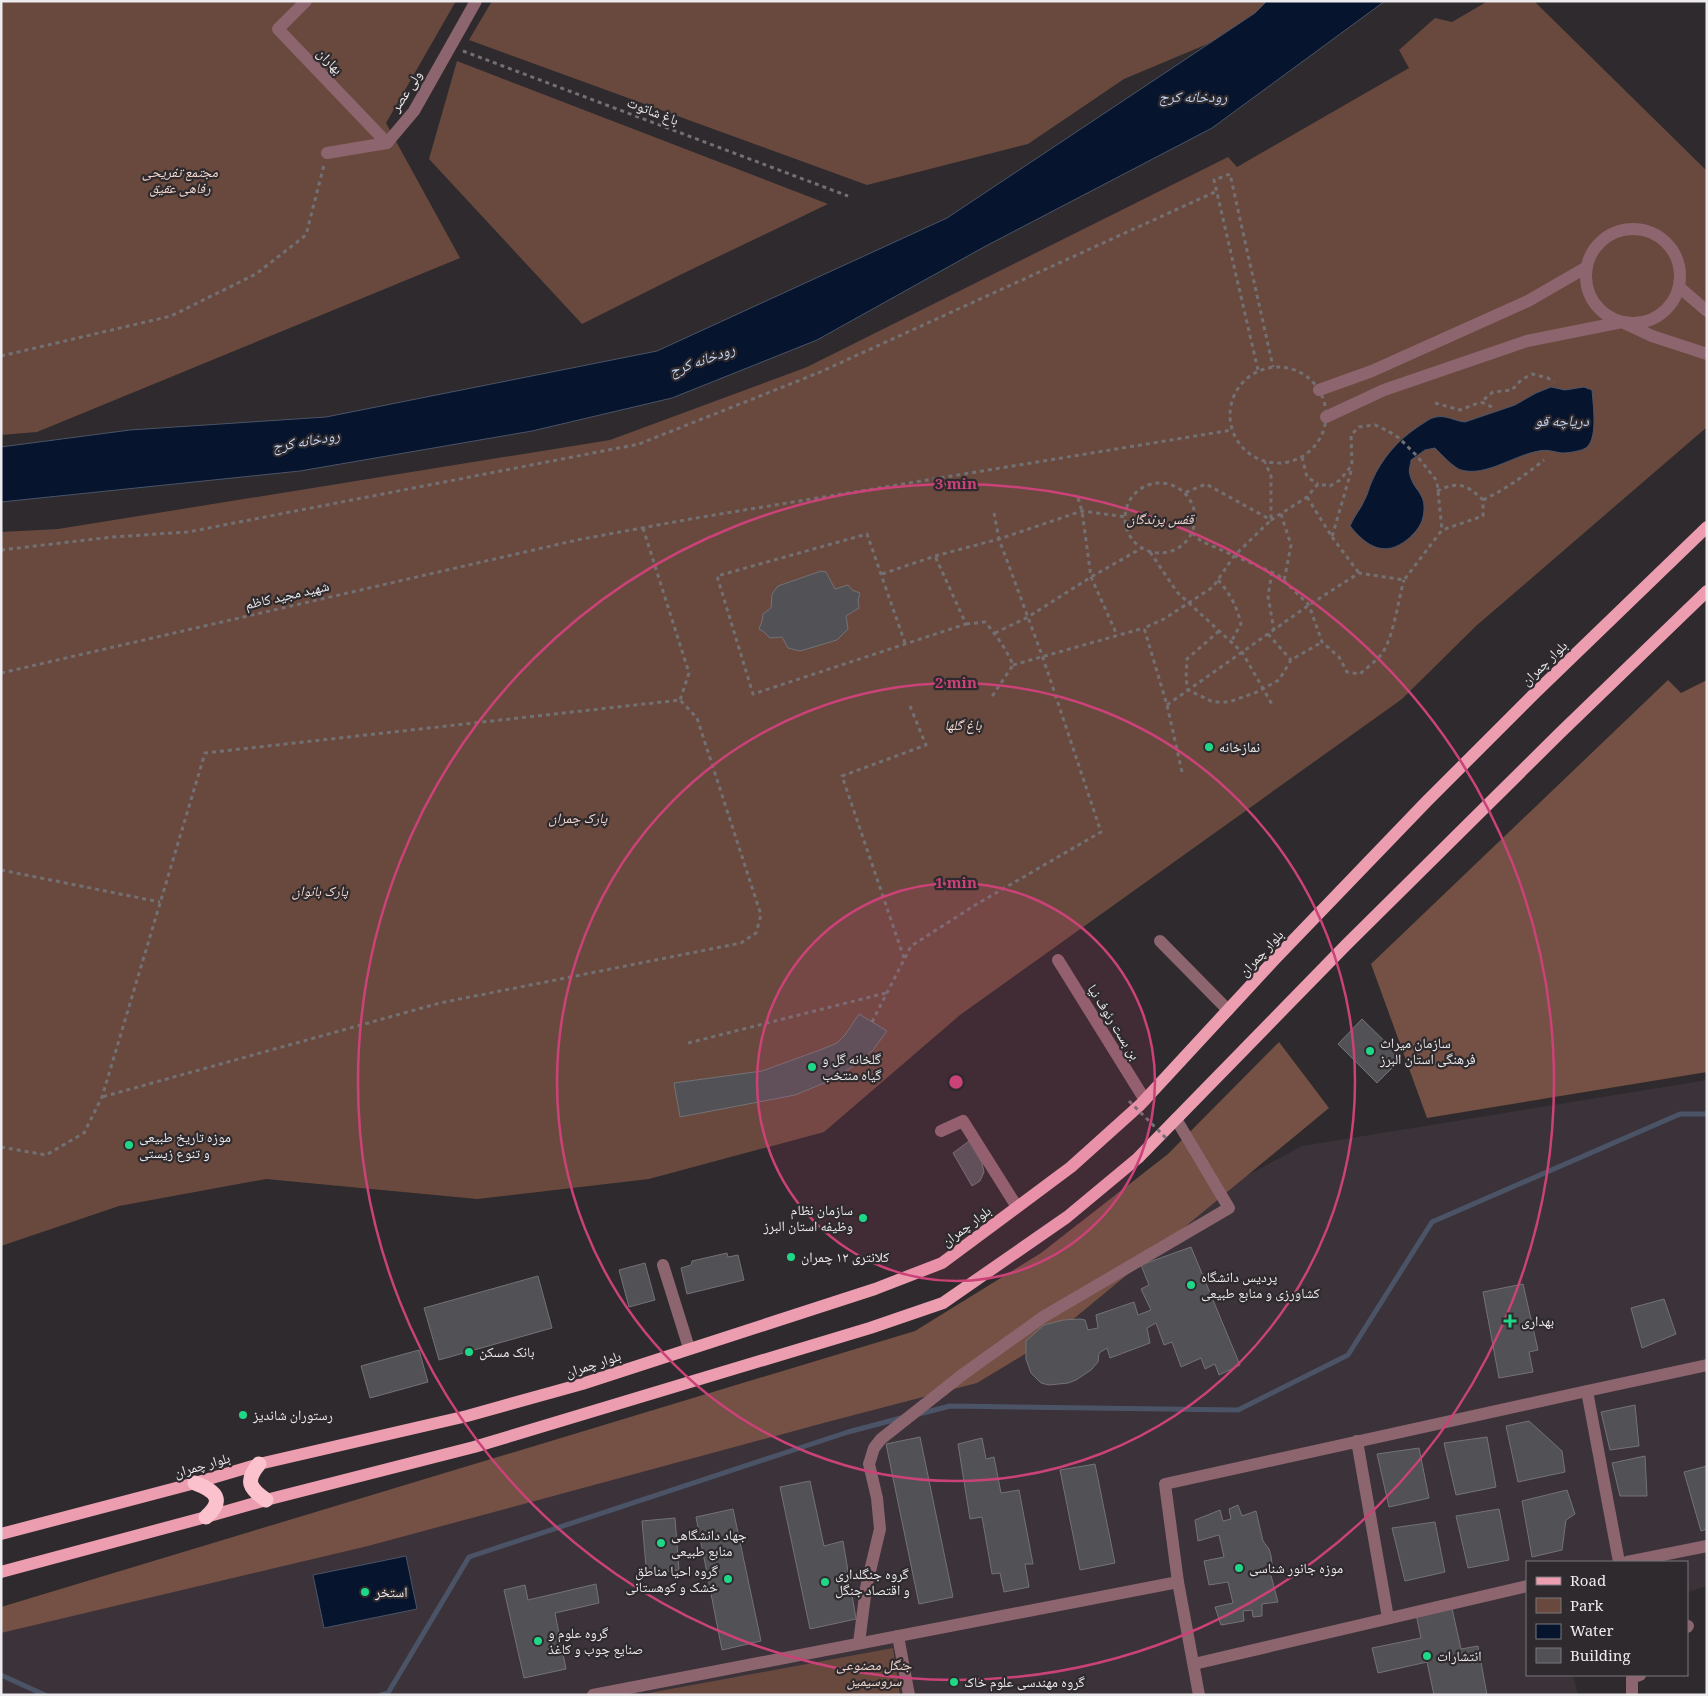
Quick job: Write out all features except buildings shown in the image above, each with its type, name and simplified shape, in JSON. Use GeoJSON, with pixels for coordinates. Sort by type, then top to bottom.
{"type":"FeatureCollection","features":[{"type":"Feature","properties":{"kind":"highway"},"geometry":{"type":"LineString","coordinates":[[259,1464],[253,1471],[250,1483],[257,1494],[266,1500]]}},
{"type":"Feature","properties":{"kind":"highway"},"geometry":{"type":"LineString","coordinates":[[196,1483],[211,1490],[216,1496],[217,1505],[206,1517]]}},
{"type":"Feature","properties":{"kind":"main road","name":"بلوار چمران"},"geometry":{"type":"LineString","coordinates":[[1,1534],[196,1483],[259,1464],[467,1416],[582,1384],[875,1289],[942,1263],[1070,1167],[1145,1100],[1228,1010],[1441,788],[1535,693],[1707,527]]}},
{"type":"Feature","properties":{"kind":"main road"},"geometry":{"type":"LineString","coordinates":[[1,1572],[266,1500],[474,1447],[870,1328],[943,1302],[1067,1217],[1138,1158],[1362,930],[1559,734],[1707,591]]}},
{"type":"Feature","properties":{"kind":"street","name":"بهاران"},"geometry":{"type":"LineString","coordinates":[[306,1],[278,29],[387,143]]}},
{"type":"Feature","properties":{"kind":"street","name":"ولی عصر"},"geometry":{"type":"LineString","coordinates":[[387,143],[414,111],[476,1]]}},
{"type":"Feature","properties":{"kind":"street"},"geometry":{"type":"LineString","coordinates":[[327,153],[387,143]]}},
{"type":"Feature","properties":{"kind":"street"},"geometry":{"type":"LineString","coordinates":[[1326,417],[1384,390],[1527,341],[1622,322],[1636,323],[1651,320],[1663,312],[1673,301],[1679,287],[1680,273],[1676,258],[1668,246],[1657,236],[1643,231],[1628,230],[1614,233],[1602,241],[1592,253],[1587,267],[1586,281],[1590,295],[1597,307],[1608,316],[1622,322],[1652,336],[1707,354]]}},
{"type":"Feature","properties":{"kind":"street"},"geometry":{"type":"LineString","coordinates":[[1320,390],[1372,371],[1528,301],[1587,267]]}},
{"type":"Feature","properties":{"kind":"street"},"geometry":{"type":"LineString","coordinates":[[1679,287],[1707,311]]}},
{"type":"Feature","properties":{"kind":"street"},"geometry":{"type":"LineString","coordinates":[[1160,941],[1228,1010]]}},
{"type":"Feature","properties":{"kind":"street","name":"بن بست رئوف نیا"},"geometry":{"type":"LineString","coordinates":[[1058,960],[1145,1100]]}},
{"type":"Feature","properties":{"kind":"street"},"geometry":{"type":"LineString","coordinates":[[859,1643],[866,1588],[880,1529],[877,1498],[869,1464],[874,1448],[882,1439],[962,1375],[1042,1318],[1229,1208],[1176,1119]]}},
{"type":"Feature","properties":{"kind":"street"},"geometry":{"type":"LineString","coordinates":[[941,1131],[963,1121],[1017,1207]]}},
{"type":"Feature","properties":{"kind":"street"},"geometry":{"type":"LineString","coordinates":[[663,1265],[690,1348]]}},
{"type":"Feature","properties":{"kind":"street"},"geometry":{"type":"LineString","coordinates":[[1199,1695],[1178,1582],[1165,1484],[1707,1365]]}},
{"type":"Feature","properties":{"kind":"street"},"geometry":{"type":"LineString","coordinates":[[1587,1391],[1619,1561]]}},
{"type":"Feature","properties":{"kind":"street"},"geometry":{"type":"LineString","coordinates":[[1357,1441],[1388,1618]]}},
{"type":"Feature","properties":{"kind":"street"},"geometry":{"type":"LineString","coordinates":[[1632,1561],[1707,1546]]}},
{"type":"Feature","properties":{"kind":"street"},"geometry":{"type":"LineString","coordinates":[[592,1695],[1178,1582]]}},
{"type":"Feature","properties":{"kind":"street"},"geometry":{"type":"LineString","coordinates":[[1194,1664],[1526,1586]]}},
{"type":"Feature","properties":{"kind":"street"},"geometry":{"type":"LineString","coordinates":[[898,1636],[909,1695]]}},
{"type":"Feature","properties":{"kind":"street"},"geometry":{"type":"LineString","coordinates":[[1632,1695],[1632,1678],[1637,1676]]}},
{"type":"Feature","properties":{"kind":"path","name":"باغ شاتوت"},"geometry":{"type":"LineString","coordinates":[[450,46],[848,196]]}},
{"type":"Feature","properties":{"kind":"path"},"geometry":{"type":"LineString","coordinates":[[1,356],[171,316],[256,274],[306,235],[327,153]]}},
{"type":"Feature","properties":{"kind":"path"},"geometry":{"type":"LineString","coordinates":[[1258,370],[1214,180],[1230,174],[1273,366]]}},
{"type":"Feature","properties":{"kind":"path"},"geometry":{"type":"LineString","coordinates":[[1,550],[112,537],[188,532],[639,444],[818,373],[1217,192]]}},
{"type":"Feature","properties":{"kind":"path"},"geometry":{"type":"LineString","coordinates":[[1273,366],[1287,367],[1300,372],[1320,390],[1325,403],[1326,417],[1323,433],[1314,447],[1302,457],[1290,462],[1265,462],[1251,455],[1239,444],[1232,430],[1229,416],[1231,402],[1237,389],[1246,378],[1258,370],[1273,366]]}},
{"type":"Feature","properties":{"kind":"path"},"geometry":{"type":"LineString","coordinates":[[1435,403],[1460,410],[1481,402],[1493,392],[1512,390],[1521,380],[1532,374],[1548,378],[1554,382]]}},
{"type":"Feature","properties":{"kind":"path"},"geometry":{"type":"LineString","coordinates":[[1481,402],[1492,407]]}},
{"type":"Feature","properties":{"kind":"path"},"geometry":{"type":"LineString","coordinates":[[1332,537],[1352,465],[1351,435],[1359,427],[1375,425],[1388,430],[1399,438],[1417,456],[1437,481],[1442,530]]}},
{"type":"Feature","properties":{"kind":"path","name":"شهید مجید کاظم"},"geometry":{"type":"LineString","coordinates":[[1,673],[577,540],[1232,430]]}},
{"type":"Feature","properties":{"kind":"path"},"geometry":{"type":"LineString","coordinates":[[1302,457],[1307,477],[1318,484],[1330,486],[1340,480],[1352,465]]}},
{"type":"Feature","properties":{"kind":"path"},"geometry":{"type":"LineString","coordinates":[[1483,500],[1503,490],[1544,460]]}},
{"type":"Feature","properties":{"kind":"path"},"geometry":{"type":"LineString","coordinates":[[1265,462],[1270,476],[1271,520]]}},
{"type":"Feature","properties":{"kind":"path"},"geometry":{"type":"LineString","coordinates":[[1153,484],[1164,484],[1184,492],[1191,501],[1195,511],[1192,533],[1186,543],[1176,550],[1165,553],[1153,552],[1142,548],[1133,540],[1127,529],[1126,518],[1128,506],[1134,496],[1143,488],[1153,484]]}},
{"type":"Feature","properties":{"kind":"path"},"geometry":{"type":"LineString","coordinates":[[1184,492],[1206,484],[1271,520]]}},
{"type":"Feature","properties":{"kind":"path"},"geometry":{"type":"LineString","coordinates":[[991,698],[1013,665],[1144,628],[1189,604],[1214,587],[1234,556],[1271,520],[1307,497],[1318,484]]}},
{"type":"Feature","properties":{"kind":"path"},"geometry":{"type":"LineString","coordinates":[[1192,533],[1201,541],[1272,572],[1284,580],[1309,606],[1322,642],[1339,657],[1348,672],[1360,674],[1382,655],[1391,634],[1404,580],[1442,530],[1483,516],[1483,500],[1470,488],[1452,484],[1437,491]]}},
{"type":"Feature","properties":{"kind":"path"},"geometry":{"type":"LineString","coordinates":[[1307,497],[1332,537],[1359,573]]}},
{"type":"Feature","properties":{"kind":"path"},"geometry":{"type":"LineString","coordinates":[[1078,498],[1082,511],[1091,577],[1116,635]]}},
{"type":"Feature","properties":{"kind":"path"},"geometry":{"type":"LineString","coordinates":[[882,574],[934,556],[999,539],[1082,511],[1126,518]]}},
{"type":"Feature","properties":{"kind":"path"},"geometry":{"type":"LineString","coordinates":[[872,1022],[910,946],[977,904],[1101,832],[1043,658],[999,539],[994,513]]}},
{"type":"Feature","properties":{"kind":"path"},"geometry":{"type":"LineString","coordinates":[[1281,514],[1291,545],[1284,580]]}},
{"type":"Feature","properties":{"kind":"path"},"geometry":{"type":"LineString","coordinates":[[643,528],[689,673],[680,700]]}},
{"type":"Feature","properties":{"kind":"path"},"geometry":{"type":"LineString","coordinates":[[905,643],[867,534],[718,576],[753,694],[966,624],[985,622],[1006,649],[1013,665]]}},
{"type":"Feature","properties":{"kind":"path"},"geometry":{"type":"LineString","coordinates":[[995,633],[1028,617],[1091,577],[1142,548]]}},
{"type":"Feature","properties":{"kind":"path"},"geometry":{"type":"LineString","coordinates":[[1148,550],[1177,592],[1242,652],[1273,706]]}},
{"type":"Feature","properties":{"kind":"path"},"geometry":{"type":"LineString","coordinates":[[934,556],[966,624]]}},
{"type":"Feature","properties":{"kind":"path"},"geometry":{"type":"LineString","coordinates":[[1272,572],[1268,596],[1274,630]]}},
{"type":"Feature","properties":{"kind":"path"},"geometry":{"type":"LineString","coordinates":[[1167,705],[1359,573],[1404,580]]}},
{"type":"Feature","properties":{"kind":"path"},"geometry":{"type":"LineString","coordinates":[[1218,580],[1237,608],[1241,624],[1231,642]]}},
{"type":"Feature","properties":{"kind":"path"},"geometry":{"type":"LineString","coordinates":[[1144,628],[1167,705],[1182,772]]}},
{"type":"Feature","properties":{"kind":"path"},"geometry":{"type":"LineString","coordinates":[[1188,690],[1186,679],[1187,659],[1219,631]]}},
{"type":"Feature","properties":{"kind":"path"},"geometry":{"type":"LineString","coordinates":[[1268,634],[1291,660]]}},
{"type":"Feature","properties":{"kind":"path"},"geometry":{"type":"LineString","coordinates":[[1188,690],[1213,702],[1229,702],[1279,680],[1291,660],[1322,642]]}},
{"type":"Feature","properties":{"kind":"path"},"geometry":{"type":"LineString","coordinates":[[1,1147],[46,1154],[84,1133],[102,1097],[204,753],[680,700]]}},
{"type":"Feature","properties":{"kind":"path"},"geometry":{"type":"LineString","coordinates":[[102,1097],[440,1003],[741,943],[756,933],[761,915],[697,718],[680,700]]}},
{"type":"Feature","properties":{"kind":"path"},"geometry":{"type":"LineString","coordinates":[[904,959],[842,776],[926,745],[910,706]]}},
{"type":"Feature","properties":{"kind":"path"},"geometry":{"type":"LineString","coordinates":[[1,870],[160,902]]}},
{"type":"Feature","properties":{"kind":"path"},"geometry":{"type":"LineString","coordinates":[[688,1043],[886,993]]}},
{"type":"Feature","properties":{"kind":"path"},"geometry":{"type":"LineString","coordinates":[[1128,1101],[1168,1140]]}},
{"type":"Feature","properties":{"kind":"shaded area"},"geometry":{"type":"Polygon","coordinates":[[[1668,680],[1681,693],[1707,680],[1707,1072],[1427,1118],[1371,964],[1668,680]]]}},
{"type":"Feature","properties":{"kind":"shaded area"},"geometry":{"type":"Polygon","coordinates":[[[1279,1042],[1329,1108],[1048,1340],[977,1383],[368,1546],[1,1633],[1,1607],[915,1331],[1041,1253],[1168,1154],[1279,1042]]]}},
{"type":"Feature","properties":{"kind":"shaded area"},"geometry":{"type":"Polygon","coordinates":[[[1707,1080],[1707,1586],[1688,1592],[1688,1561],[1526,1561],[1526,1676],[1573,1676],[1578,1695],[1,1695],[1,1616],[926,1346],[1302,1146],[1707,1080]]]}},
{"type":"Feature","properties":{"kind":"green space","name":"مجتمع تفریحی رفاهی عقیق"},"geometry":{"type":"Polygon","coordinates":[[[1,1],[456,1],[386,123],[460,258],[37,432],[1,435],[1,1]]]}},
{"type":"Feature","properties":{"kind":"green space"},"geometry":{"type":"Polygon","coordinates":[[[492,1],[1267,1],[1236,32],[1124,79],[1028,144],[867,185],[469,40],[492,1]]]}},
{"type":"Feature","properties":{"kind":"green space","name":"پارک چمران"},"geometry":{"type":"Polygon","coordinates":[[[1488,1],[1534,1],[1707,171],[1707,427],[1476,626],[1402,699],[960,1015],[824,1132],[649,1179],[477,1199],[266,1179],[119,1206],[1,1246],[1,532],[58,529],[610,440],[807,367],[1228,157],[1237,167],[1409,68],[1399,50],[1435,18],[1452,22],[1488,1]]]}},
{"type":"Feature","properties":{"kind":"green space"},"geometry":{"type":"Polygon","coordinates":[[[457,61],[828,204],[582,324],[429,159],[457,61]]]}},
{"type":"Feature","properties":{"kind":"green space","name":"جنگل مصنوعی سروسیمین"},"geometry":{"type":"Polygon","coordinates":[[[893,1648],[900,1695],[638,1695],[893,1648]]]}},
{"type":"Feature","properties":{"kind":"water","name":"رودخانه کرج"},"geometry":{"type":"Polygon","coordinates":[[[1267,1],[1385,1],[1212,128],[984,247],[817,340],[672,398],[532,431],[300,471],[1,502],[1,447],[130,430],[326,417],[657,351],[947,218],[1255,13],[1267,1]]]}},
{"type":"Feature","properties":{"kind":"water","name":"دریاچه قو"},"geometry":{"type":"Polygon","coordinates":[[[1551,387],[1565,390],[1584,387],[1592,390],[1594,428],[1593,436],[1587,447],[1575,452],[1562,453],[1548,450],[1529,453],[1480,471],[1461,470],[1455,467],[1435,448],[1425,450],[1411,460],[1409,469],[1412,481],[1424,503],[1421,523],[1413,534],[1400,545],[1384,549],[1377,548],[1363,540],[1350,526],[1386,457],[1404,437],[1419,426],[1436,417],[1447,417],[1465,422],[1515,405],[1551,387]]]}},
{"type":"Feature","properties":{"kind":"water","name":"استخر"},"geometry":{"type":"Polygon","coordinates":[[[406,1556],[417,1609],[324,1628],[313,1575],[406,1556]]]}},
{"type":"Feature","properties":{"kind":"waterway"},"geometry":{"type":"LineString","coordinates":[[919,1414],[950,1406],[1238,1410],[1348,1355],[1432,1222],[1680,1114],[1707,1114]]}},
{"type":"Feature","properties":{"kind":"waterway"},"geometry":{"type":"LineString","coordinates":[[381,1695],[388,1693],[469,1557],[848,1432],[901,1418]]}},
{"type":"Feature","properties":{"kind":"waterway"},"geometry":{"type":"LineString","coordinates":[[1,1675],[45,1695]]}},
{"type":"Feature","properties":{"kind":"place","name":"نمازخانه"},"geometry":{"type":"Point","coordinates":[1209,747]}},
{"type":"Feature","properties":{"kind":"place","name":"سازمان میراث فرهنگی استان البرز"},"geometry":{"type":"Point","coordinates":[1370,1051]}},
{"type":"Feature","properties":{"kind":"place","name":"گلخانه گل و گیاه منتخب"},"geometry":{"type":"Point","coordinates":[812,1067]}},
{"type":"Feature","properties":{"kind":"place","name":"موزه تاریخ طبیعی و تنوع زیستی"},"geometry":{"type":"Point","coordinates":[129,1145]}},
{"type":"Feature","properties":{"kind":"place","name":"سازمان نظام وظیفه استان البرز"},"geometry":{"type":"Point","coordinates":[863,1218]}},
{"type":"Feature","properties":{"kind":"place","name":"کلانتری ۱۲ چمران"},"geometry":{"type":"Point","coordinates":[791,1257]}},
{"type":"Feature","properties":{"kind":"place","name":"پردیس دانشگاه کشاورزی و منابع طبیعی"},"geometry":{"type":"Point","coordinates":[1191,1285]}},
{"type":"Feature","properties":{"kind":"place","name":"بهداری"},"geometry":{"type":"Point","coordinates":[1510,1321]}},
{"type":"Feature","properties":{"kind":"place","name":"بانک مسکن"},"geometry":{"type":"Point","coordinates":[469,1352]}},
{"type":"Feature","properties":{"kind":"place","name":"رستوران شاندیز"},"geometry":{"type":"Point","coordinates":[243,1415]}},
{"type":"Feature","properties":{"kind":"place","name":"جهاد دانشگاهی منابع طبیعی"},"geometry":{"type":"Point","coordinates":[661,1543]}},
{"type":"Feature","properties":{"kind":"place","name":"موزه جانور شناسی"},"geometry":{"type":"Point","coordinates":[1239,1568]}},
{"type":"Feature","properties":{"kind":"place","name":"گروه احیا مناطق خشک و کوهستانی"},"geometry":{"type":"Point","coordinates":[728,1579]}},
{"type":"Feature","properties":{"kind":"place","name":"گروه جنگلداری و اقتصاد جنگل"},"geometry":{"type":"Point","coordinates":[825,1582]}},
{"type":"Feature","properties":{"kind":"place","name":"استخر"},"geometry":{"type":"Point","coordinates":[365,1592]}},
{"type":"Feature","properties":{"kind":"place","name":"گروه علوم و صنایع چوب و کاغذ"},"geometry":{"type":"Point","coordinates":[538,1641]}},
{"type":"Feature","properties":{"kind":"place","name":"انتشارات"},"geometry":{"type":"Point","coordinates":[1427,1656]}},
{"type":"Feature","properties":{"kind":"place","name":"گروه مهندسی علوم خاک"},"geometry":{"type":"Point","coordinates":[954,1682]}},
{"type":"Feature","properties":{"kind":"park label","name":"قفس پرندگان"},"geometry":{"type":"Point","coordinates":[1160,519]}},
{"type":"Feature","properties":{"kind":"park label","name":"باغ گلها"},"geometry":{"type":"Point","coordinates":[963,725]}},
{"type":"Feature","properties":{"kind":"park label","name":"پارک بانوان"},"geometry":{"type":"Point","coordinates":[320,891]}}]}
